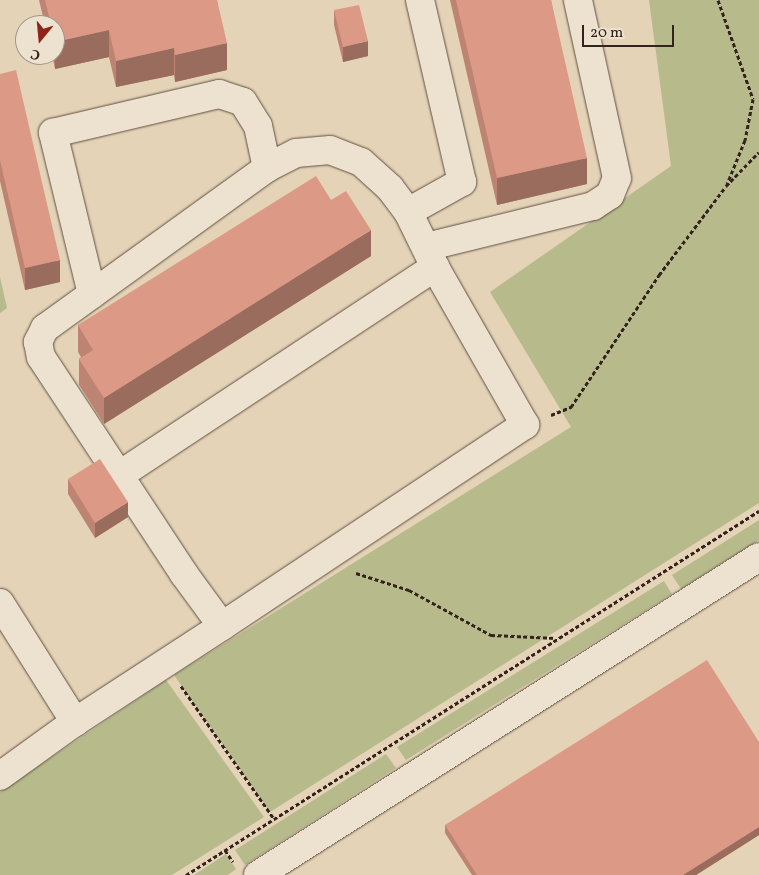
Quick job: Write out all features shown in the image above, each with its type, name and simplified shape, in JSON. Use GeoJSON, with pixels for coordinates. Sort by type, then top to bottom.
{"type":"FeatureCollection","features":[{"type":"Feature","properties":{"kind":"lane"},"geometry":{"type":"LineString","coordinates":[[408,212],[462,182],[420,0]]}},
{"type":"Feature","properties":{"kind":"lane"},"geometry":{"type":"LineString","coordinates":[[118,476],[430,257],[594,206],[610,195],[617,178],[578,0]]}},
{"type":"Feature","properties":{"kind":"lane"},"geometry":{"type":"LineString","coordinates":[[92,294],[53,133],[220,94],[243,102],[258,126],[268,168]]}},
{"type":"Feature","properties":{"kind":"lane"},"geometry":{"type":"LineString","coordinates":[[0,776],[75,722],[222,626],[525,425],[430,257],[408,212],[390,188],[361,162],[330,150],[296,153],[268,168],[45,328],[38,342],[41,357],[118,476],[222,626]]}},
{"type":"Feature","properties":{"kind":"lane"},"geometry":{"type":"LineString","coordinates":[[258,875],[759,557]]}},
{"type":"Feature","properties":{"kind":"lane"},"geometry":{"type":"LineString","coordinates":[[0,603],[75,722]]}},
{"type":"Feature","properties":{"kind":"path"},"geometry":{"type":"LineString","coordinates":[[718,0],[753,99],[746,140],[726,186]]}},
{"type":"Feature","properties":{"kind":"path"},"geometry":{"type":"LineString","coordinates":[[525,425],[570,407],[659,275],[726,186],[759,152]]}},
{"type":"Feature","properties":{"kind":"path"},"geometry":{"type":"LineString","coordinates":[[186,875],[556,638],[759,511]]}},
{"type":"Feature","properties":{"kind":"path"},"geometry":{"type":"LineString","coordinates":[[319,561],[409,590],[491,634],[556,638]]}},
{"type":"Feature","properties":{"kind":"path"},"geometry":{"type":"LineString","coordinates":[[165,663],[274,819]]}},
{"type":"Feature","properties":{"kind":"green space"},"geometry":{"type":"Polygon","coordinates":[[[649,0],[759,0],[759,503],[270,812],[174,675],[571,427],[490,292],[671,166],[649,0]]]}},
{"type":"Feature","properties":{"kind":"green space"},"geometry":{"type":"Polygon","coordinates":[[[0,277],[7,308],[0,313],[0,277]]]}},
{"type":"Feature","properties":{"kind":"green space"},"geometry":{"type":"Polygon","coordinates":[[[759,520],[759,540],[681,589],[672,575],[759,520]]]}},
{"type":"Feature","properties":{"kind":"green space"},"geometry":{"type":"Polygon","coordinates":[[[664,581],[672,594],[406,760],[397,747],[664,581]]]}},
{"type":"Feature","properties":{"kind":"green space"},"geometry":{"type":"Polygon","coordinates":[[[166,680],[264,817],[172,875],[0,875],[0,792],[166,680]]]}},
{"type":"Feature","properties":{"kind":"green space"},"geometry":{"type":"Polygon","coordinates":[[[386,754],[396,768],[245,865],[235,850],[386,754]]]}},
{"type":"Feature","properties":{"kind":"green space"},"geometry":{"type":"Polygon","coordinates":[[[226,854],[236,869],[228,875],[194,875],[226,854]]]}},
{"type":"Feature","properties":{"kind":"building"},"geometry":{"type":"Polygon","coordinates":[[[45,0],[217,0],[227,43],[175,55],[174,48],[116,61],[109,30],[65,40],[65,15],[49,15],[45,0]]]}},
{"type":"Feature","properties":{"kind":"building"},"geometry":{"type":"Polygon","coordinates":[[[456,0],[551,0],[587,158],[497,178],[456,0]]]}},
{"type":"Feature","properties":{"kind":"building"},"geometry":{"type":"Polygon","coordinates":[[[359,5],[368,41],[343,47],[334,10],[359,5]]]}},
{"type":"Feature","properties":{"kind":"building"},"geometry":{"type":"Polygon","coordinates":[[[16,70],[60,260],[25,268],[0,160],[0,74],[16,70]]]}},
{"type":"Feature","properties":{"kind":"building"},"geometry":{"type":"Polygon","coordinates":[[[316,176],[331,200],[346,191],[371,230],[104,398],[79,359],[93,350],[78,325],[316,176]]]}},
{"type":"Feature","properties":{"kind":"building"},"geometry":{"type":"Polygon","coordinates":[[[100,459],[128,502],[95,523],[68,479],[100,459]]]}},
{"type":"Feature","properties":{"kind":"building"},"geometry":{"type":"Polygon","coordinates":[[[707,660],[759,742],[759,827],[683,875],[477,875],[445,825],[707,660]]]}}]}
